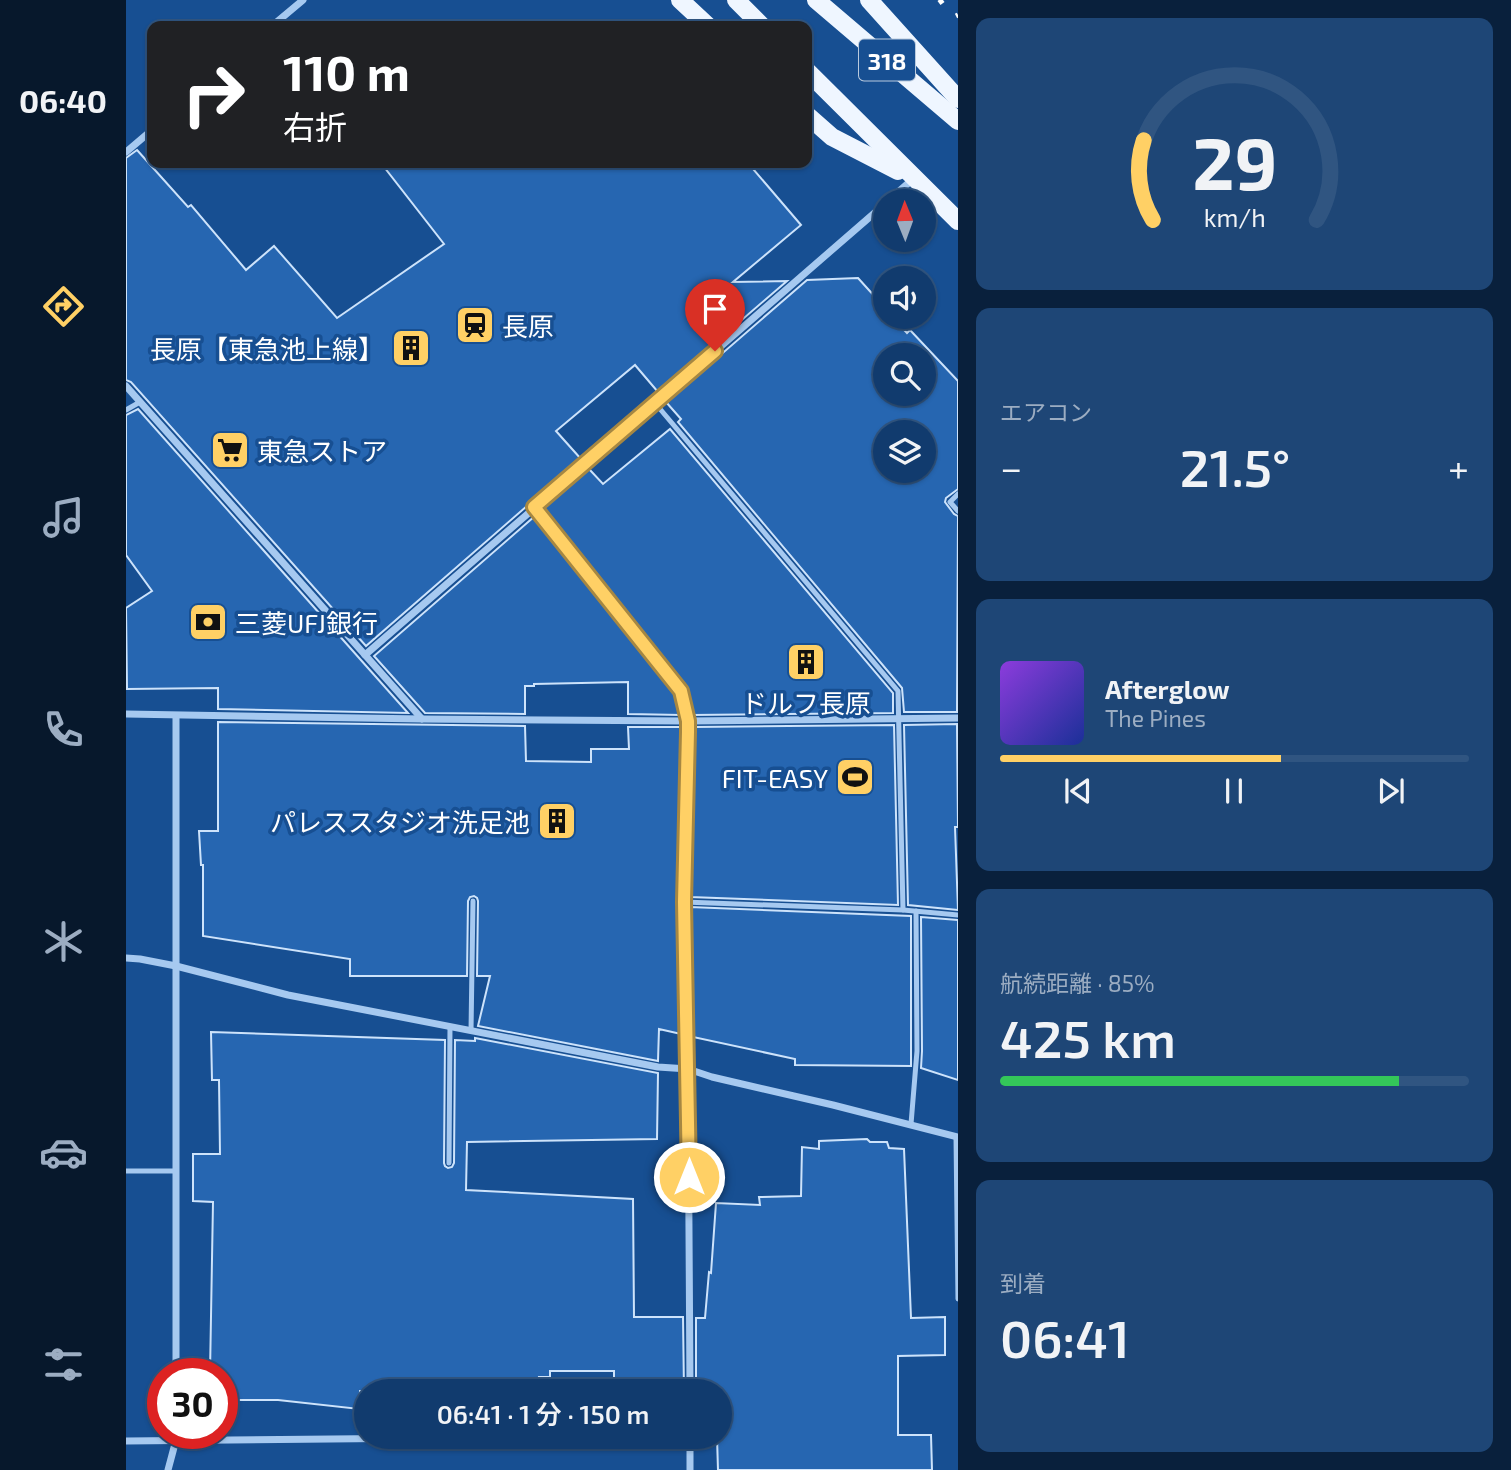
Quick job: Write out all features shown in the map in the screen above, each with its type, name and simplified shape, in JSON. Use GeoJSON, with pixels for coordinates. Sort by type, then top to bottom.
{"type":"FeatureCollection","features":[{"type":"Feature","properties":{"kind":"main road"},"geometry":{"type":"LineString","coordinates":[[680,0],[703,21]]}},
{"type":"Feature","properties":{"kind":"main road"},"geometry":{"type":"LineString","coordinates":[[736,0],[757,21]]}},
{"type":"Feature","properties":{"kind":"main road","name":"318"},"geometry":{"type":"LineString","coordinates":[[816,0],[958,121]]}},
{"type":"Feature","properties":{"kind":"main road"},"geometry":{"type":"LineString","coordinates":[[869,0],[958,99]]}},
{"type":"Feature","properties":{"kind":"main road","name":"318"},"geometry":{"type":"LineString","coordinates":[[812,76],[958,221]]}},
{"type":"Feature","properties":{"kind":"main road"},"geometry":{"type":"LineString","coordinates":[[812,120],[832,137],[913,179]]}},
{"type":"Feature","properties":{"kind":"street"},"geometry":{"type":"LineString","coordinates":[[278,21],[303,0]]}},
{"type":"Feature","properties":{"kind":"street"},"geometry":{"type":"LineString","coordinates":[[126,152],[147,134]]}},
{"type":"Feature","properties":{"kind":"street"},"geometry":{"type":"LineString","coordinates":[[902,189],[913,179]]}},
{"type":"Feature","properties":{"kind":"street"},"geometry":{"type":"LineString","coordinates":[[365,655],[873,214]]}},
{"type":"Feature","properties":{"kind":"street"},"geometry":{"type":"LineString","coordinates":[[126,386],[422,719]]}},
{"type":"Feature","properties":{"kind":"street"},"geometry":{"type":"LineString","coordinates":[[126,714],[688,721],[958,718]]}},
{"type":"Feature","properties":{"kind":"street"},"geometry":{"type":"LineString","coordinates":[[176,716],[176,1358]]}},
{"type":"Feature","properties":{"kind":"street"},"geometry":{"type":"LineString","coordinates":[[688,721],[684,902],[690,1379]]}},
{"type":"Feature","properties":{"kind":"street"},"geometry":{"type":"LineString","coordinates":[[126,958],[176,966],[288,995],[450,1027],[658,1067],[688,1069],[957,1137]]}},
{"type":"Feature","properties":{"kind":"street"},"geometry":{"type":"LineString","coordinates":[[238,1437],[354,1437]]}},
{"type":"Feature","properties":{"kind":"street"},"geometry":{"type":"LineString","coordinates":[[126,1441],[147,1439]]}},
{"type":"Feature","properties":{"kind":"street"},"geometry":{"type":"LineString","coordinates":[[168,1470],[173,1449]]}},
{"type":"Feature","properties":{"kind":"street"},"geometry":{"type":"LineString","coordinates":[[691,1449],[691,1470]]}},
{"type":"Feature","properties":{"kind":"lane"},"geometry":{"type":"LineString","coordinates":[[126,410],[140,402]]}},
{"type":"Feature","properties":{"kind":"lane"},"geometry":{"type":"LineString","coordinates":[[655,403],[898,691],[903,910]]}},
{"type":"Feature","properties":{"kind":"lane"},"geometry":{"type":"LineString","coordinates":[[958,494],[950,502],[958,511]]}},
{"type":"Feature","properties":{"kind":"lane"},"geometry":{"type":"LineString","coordinates":[[534,507],[681,691],[688,721]]}},
{"type":"Feature","properties":{"kind":"lane"},"geometry":{"type":"LineString","coordinates":[[471,1031],[473,901]]}},
{"type":"Feature","properties":{"kind":"lane"},"geometry":{"type":"LineString","coordinates":[[684,902],[903,910],[958,915]]}},
{"type":"Feature","properties":{"kind":"lane"},"geometry":{"type":"LineString","coordinates":[[911,1124],[917,1051],[916,911]]}},
{"type":"Feature","properties":{"kind":"lane"},"geometry":{"type":"LineString","coordinates":[[449,1163],[450,1027]]}},
{"type":"Feature","properties":{"kind":"lane"},"geometry":{"type":"LineString","coordinates":[[957,1137],[958,1299]]}},
{"type":"Feature","properties":{"kind":"lane"},"geometry":{"type":"LineString","coordinates":[[126,1171],[176,1171]]}},
{"type":"Feature","properties":{"kind":"building"},"geometry":{"type":"Polygon","coordinates":[[[137,150],[147,161],[147,168],[153,168],[188,207],[191,205],[246,270],[274,246],[337,318],[444,244],[385,168],[752,168],[801,225],[733,282],[787,281],[658,392],[635,365],[556,431],[581,459],[366,646],[131,382],[126,380],[126,158],[137,150]]]}},
{"type":"Feature","properties":{"kind":"building"},"geometry":{"type":"Polygon","coordinates":[[[858,278],[873,295],[873,329],[903,329],[907,333],[910,330],[922,343],[873,343],[873,406],[936,406],[936,358],[958,381],[958,489],[946,498],[945,502],[958,516],[957,712],[904,712],[902,688],[678,422],[681,419],[666,402],[807,280],[858,278]]]}},
{"type":"Feature","properties":{"kind":"building"},"geometry":{"type":"Polygon","coordinates":[[[138,409],[408,713],[218,709],[218,688],[127,689],[126,608],[152,591],[126,555],[126,415],[138,409]]]}},
{"type":"Feature","properties":{"kind":"building"},"geometry":{"type":"Polygon","coordinates":[[[670,429],[893,693],[893,713],[692,715],[685,688],[542,509],[589,469],[603,484],[670,429]]]}},
{"type":"Feature","properties":{"kind":"building"},"geometry":{"type":"Polygon","coordinates":[[[535,516],[676,693],[681,715],[628,714],[628,682],[525,686],[525,714],[425,713],[374,656],[535,516]]]}},
{"type":"Feature","properties":{"kind":"building"},"geometry":{"type":"Polygon","coordinates":[[[218,722],[525,726],[526,761],[591,762],[591,749],[629,749],[628,727],[682,727],[678,902],[681,1034],[659,1029],[658,1061],[478,1026],[490,976],[477,976],[478,901],[474,896],[468,901],[467,976],[350,976],[350,959],[203,936],[203,865],[199,831],[218,831],[218,722]]]}},
{"type":"Feature","properties":{"kind":"building"},"geometry":{"type":"Polygon","coordinates":[[[957,724],[958,827],[955,827],[958,910],[908,905],[904,725],[957,724]]]}},
{"type":"Feature","properties":{"kind":"building"},"geometry":{"type":"Polygon","coordinates":[[[894,725],[898,905],[690,897],[694,727],[894,725]]]}},
{"type":"Feature","properties":{"kind":"building"},"geometry":{"type":"Polygon","coordinates":[[[690,907],[911,916],[911,1066],[795,1065],[795,1059],[693,1037],[690,907]]]}},
{"type":"Feature","properties":{"kind":"building"},"geometry":{"type":"Polygon","coordinates":[[[921,917],[958,920],[958,1080],[921,1068],[921,917]]]}},
{"type":"Feature","properties":{"kind":"building"},"geometry":{"type":"Polygon","coordinates":[[[211,1032],[445,1040],[444,1163],[448,1168],[454,1163],[455,1040],[475,1041],[475,1038],[658,1073],[657,1139],[467,1142],[466,1190],[633,1199],[634,1317],[683,1317],[684,1379],[614,1379],[614,1371],[550,1371],[550,1377],[539,1379],[354,1379],[354,1408],[278,1400],[238,1400],[238,1358],[210,1358],[213,1202],[193,1201],[193,1154],[220,1154],[219,1080],[212,1080],[211,1032]]]}},
{"type":"Feature","properties":{"kind":"building"},"geometry":{"type":"Polygon","coordinates":[[[867,1139],[870,1142],[887,1142],[889,1148],[904,1149],[911,1318],[945,1317],[945,1355],[898,1356],[898,1435],[931,1435],[932,1470],[718,1470],[717,1449],[732,1449],[732,1379],[696,1379],[696,1318],[705,1318],[716,1203],[760,1205],[759,1197],[801,1196],[802,1147],[819,1149],[819,1141],[867,1139]]]}},
{"type":"Feature","properties":{"kind":"railway"},"geometry":{"type":"LineString","coordinates":[[939,3],[943,0]]}},
{"type":"Feature","properties":{"kind":"place","name":"長原"},"geometry":{"type":"Point","coordinates":[475,325]}},
{"type":"Feature","properties":{"kind":"place","name":"長原【東急池上線】"},"geometry":{"type":"Point","coordinates":[411,348]}},
{"type":"Feature","properties":{"kind":"place","name":"東急ストア"},"geometry":{"type":"Point","coordinates":[230,450]}},
{"type":"Feature","properties":{"kind":"place","name":"三菱UFJ銀行"},"geometry":{"type":"Point","coordinates":[208,622]}},
{"type":"Feature","properties":{"kind":"place","name":"ドルフ長原"},"geometry":{"type":"Point","coordinates":[806,662]}},
{"type":"Feature","properties":{"kind":"place","name":"FIT-EASY"},"geometry":{"type":"Point","coordinates":[855,777]}},
{"type":"Feature","properties":{"kind":"place","name":"パレススタジオ洗足池"},"geometry":{"type":"Point","coordinates":[557,821]}},
{"type":"Feature","properties":{"kind":"route"},"geometry":{"type":"LineString","coordinates":[[689,1177],[684,902],[688,721],[681,691],[534,507],[715,351]]}}]}
